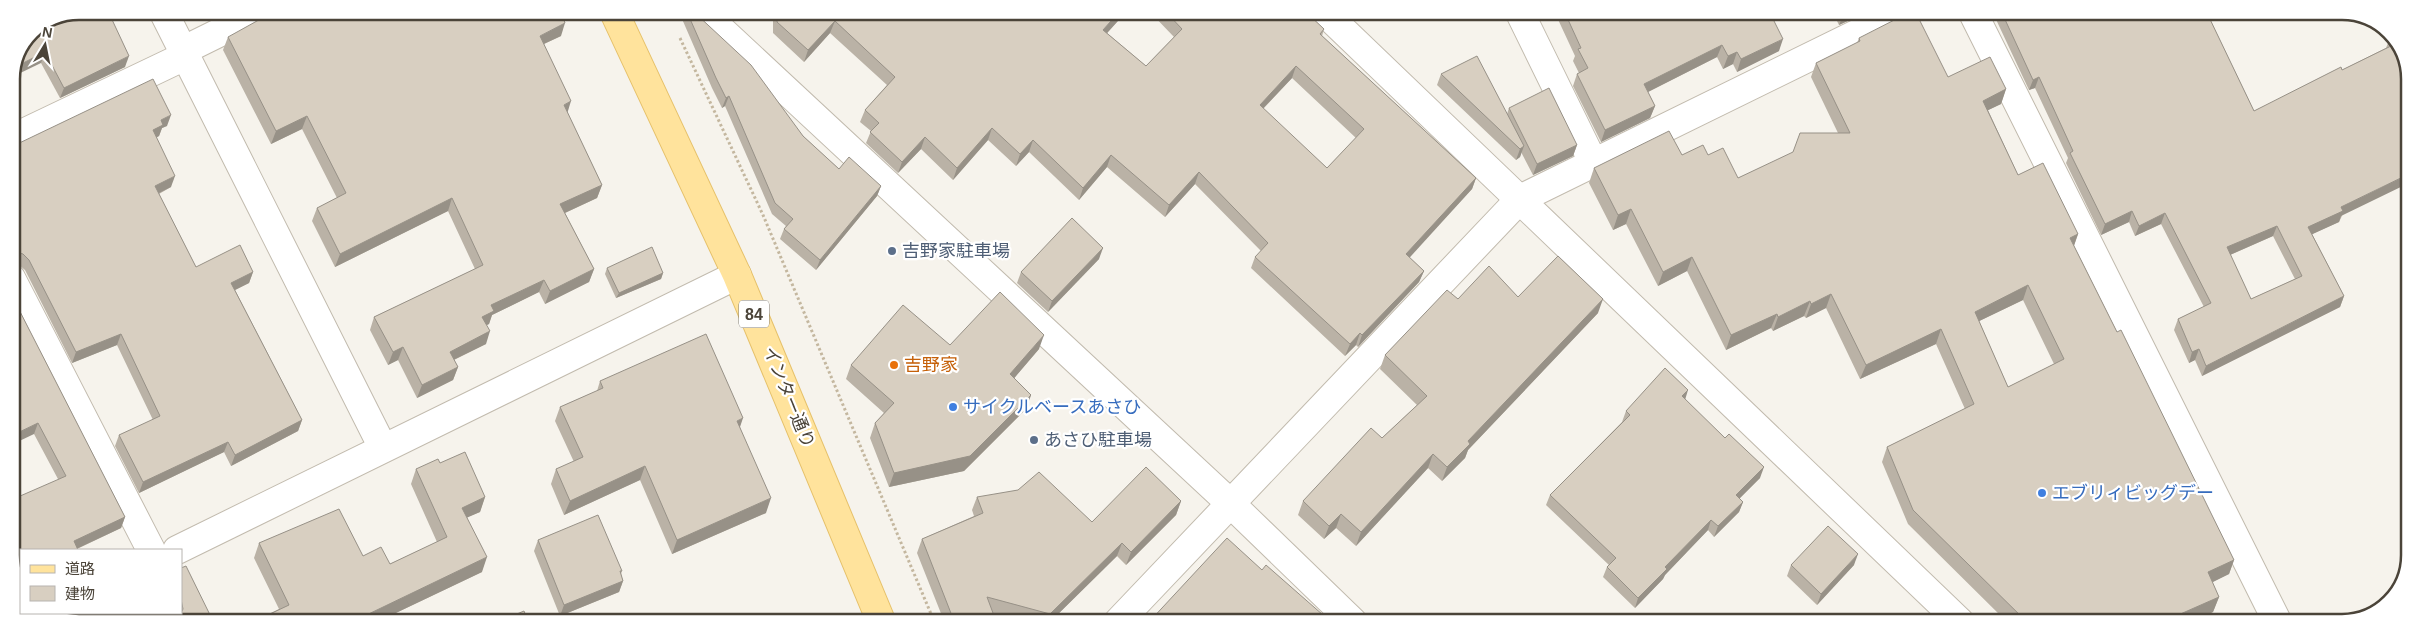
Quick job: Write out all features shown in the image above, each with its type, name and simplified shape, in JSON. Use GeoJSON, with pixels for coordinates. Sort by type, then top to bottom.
{"type":"FeatureCollection","features":[{"type":"Feature","properties":{"kind":"main road","name":"インター通り"},"geometry":{"type":"LineString","coordinates":[[618,20],[737,275],[879,614]]}},
{"type":"Feature","properties":{"kind":"street"},"geometry":{"type":"LineString","coordinates":[[167,20],[383,448]]}},
{"type":"Feature","properties":{"kind":"street"},"geometry":{"type":"LineString","coordinates":[[20,135],[184,54],[246,20]]}},
{"type":"Feature","properties":{"kind":"street"},"geometry":{"type":"LineString","coordinates":[[711,20],[1230,503],[1345,614]]}},
{"type":"Feature","properties":{"kind":"street"},"geometry":{"type":"LineString","coordinates":[[1332,20],[1952,614]]}},
{"type":"Feature","properties":{"kind":"street"},"geometry":{"type":"LineString","coordinates":[[1523,20],[1594,164]]}},
{"type":"Feature","properties":{"kind":"street"},"geometry":{"type":"LineString","coordinates":[[1126,614],[1520,199],[1885,20]]}},
{"type":"Feature","properties":{"kind":"street"},"geometry":{"type":"LineString","coordinates":[[1976,20],[2274,614]]}},
{"type":"Feature","properties":{"kind":"street"},"geometry":{"type":"LineString","coordinates":[[179,549],[737,275]]}},
{"type":"Feature","properties":{"kind":"street"},"geometry":{"type":"LineString","coordinates":[[20,295],[150,549]]}},
{"type":"Feature","properties":{"kind":"path"},"geometry":{"type":"LineString","coordinates":[[676,30],[763,215],[931,614]]}},
{"type":"Feature","properties":{"kind":"building"},"geometry":{"type":"Polygon","coordinates":[[[112,20],[129,56],[64,88],[45,52],[23,63],[30,46],[46,30],[68,21],[112,20]]]}},
{"type":"Feature","properties":{"kind":"building"},"geometry":{"type":"Polygon","coordinates":[[[259,20],[564,20],[565,23],[540,36],[571,101],[564,105],[602,185],[560,204],[594,269],[550,291],[544,280],[491,305],[494,311],[482,317],[490,331],[450,352],[458,367],[422,385],[403,347],[393,352],[374,317],[483,265],[452,198],[340,254],[317,208],[346,193],[307,116],[276,131],[228,37],[259,20]]]}},
{"type":"Feature","properties":{"kind":"building"},"geometry":{"type":"Polygon","coordinates":[[[691,20],[703,20],[751,65],[803,136],[839,169],[849,157],[881,186],[820,260],[784,229],[793,219],[775,203],[729,96],[726,98],[691,20]]]}},
{"type":"Feature","properties":{"kind":"building"},"geometry":{"type":"Polygon","coordinates":[[[777,20],[1112,20],[1103,30],[1146,66],[1182,29],[1174,20],[1314,20],[1324,29],[1320,34],[1476,178],[1406,254],[1424,271],[1362,335],[1360,333],[1350,344],[1255,257],[1268,243],[1199,172],[1169,205],[1111,155],[1083,188],[1033,140],[1020,154],[992,128],[957,168],[925,137],[902,162],[870,132],[879,123],[865,110],[895,77],[835,21],[808,50],[777,22],[777,20]],[[1296,66],[1260,105],[1327,168],[1364,129],[1296,66]]]}},
{"type":"Feature","properties":{"kind":"building"},"geometry":{"type":"Polygon","coordinates":[[[1568,20],[1774,20],[1783,39],[1741,59],[1737,52],[1728,56],[1722,45],[1644,84],[1655,106],[1605,130],[1577,74],[1588,68],[1578,49],[1581,48],[1568,20]]]}},
{"type":"Feature","properties":{"kind":"building"},"geometry":{"type":"Polygon","coordinates":[[[1894,20],[1920,20],[1948,77],[1990,57],[2006,89],[1983,101],[2018,175],[2043,163],[2078,234],[2070,238],[2117,332],[2121,330],[2234,560],[2208,572],[2219,597],[2180,614],[2019,614],[1913,510],[1887,447],[1974,404],[1941,329],[1866,365],[1831,294],[1811,304],[1810,301],[1778,317],[1777,314],[1731,335],[1692,257],[1663,272],[1631,209],[1618,215],[1594,168],[1669,131],[1682,155],[1703,145],[1708,155],[1723,148],[1738,178],[1793,152],[1800,133],[1850,133],[1816,63],[1860,41],[1859,38],[1894,20]],[[2028,285],[1975,312],[2008,387],[2064,359],[2028,285]]]}},
{"type":"Feature","properties":{"kind":"building"},"geometry":{"type":"Polygon","coordinates":[[[2005,20],[2210,20],[2254,111],[2341,67],[2342,70],[2390,46],[2400,68],[2401,76],[2401,178],[2341,207],[2343,211],[2308,227],[2344,296],[2206,366],[2199,349],[2192,352],[2178,319],[2211,303],[2165,213],[2139,226],[2132,211],[2105,224],[2070,153],[2073,151],[2039,77],[2033,80],[2005,20]],[[2277,226],[2227,247],[2251,299],[2302,276],[2277,226]]]}},
{"type":"Feature","properties":{"kind":"building"},"geometry":{"type":"Polygon","coordinates":[[[1477,56],[1524,146],[1520,149],[1441,74],[1477,56]]]}},
{"type":"Feature","properties":{"kind":"building"},"geometry":{"type":"Polygon","coordinates":[[[153,79],[171,115],[161,120],[163,125],[153,130],[175,176],[155,186],[196,267],[240,245],[253,272],[231,283],[302,420],[235,455],[228,442],[143,482],[119,435],[160,416],[121,334],[76,352],[29,260],[20,253],[20,143],[153,79]]]}},
{"type":"Feature","properties":{"kind":"building"},"geometry":{"type":"Polygon","coordinates":[[[1549,88],[1577,145],[1537,164],[1509,108],[1549,88]]]}},
{"type":"Feature","properties":{"kind":"building"},"geometry":{"type":"Polygon","coordinates":[[[1072,218],[1103,248],[1052,301],[1021,272],[1072,218]]]}},
{"type":"Feature","properties":{"kind":"building"},"geometry":{"type":"Polygon","coordinates":[[[652,247],[663,273],[619,293],[607,268],[652,247]]]}},
{"type":"Feature","properties":{"kind":"building"},"geometry":{"type":"Polygon","coordinates":[[[1558,256],[1603,299],[1468,441],[1470,444],[1447,467],[1433,454],[1361,532],[1341,514],[1329,526],[1303,501],[1371,428],[1382,438],[1427,396],[1385,355],[1447,290],[1458,299],[1489,266],[1518,297],[1558,256]]]}},
{"type":"Feature","properties":{"kind":"building"},"geometry":{"type":"Polygon","coordinates":[[[1000,292],[1044,335],[1010,374],[1031,395],[970,456],[894,473],[875,423],[894,403],[851,365],[903,305],[950,345],[1000,292]]]}},
{"type":"Feature","properties":{"kind":"building"},"geometry":{"type":"Polygon","coordinates":[[[20,312],[125,517],[74,541],[78,549],[20,549],[20,496],[66,476],[38,423],[20,432],[20,312]]]}},
{"type":"Feature","properties":{"kind":"building"},"geometry":{"type":"Polygon","coordinates":[[[706,334],[743,418],[737,421],[771,498],[677,540],[645,466],[570,501],[556,469],[583,457],[560,407],[603,388],[600,381],[706,334]]]}},
{"type":"Feature","properties":{"kind":"building"},"geometry":{"type":"Polygon","coordinates":[[[1665,368],[1688,390],[1682,396],[1725,438],[1729,434],[1764,467],[1736,495],[1743,502],[1718,526],[1711,520],[1638,598],[1607,567],[1616,558],[1550,495],[1630,415],[1626,411],[1665,368]]]}},
{"type":"Feature","properties":{"kind":"building"},"geometry":{"type":"Polygon","coordinates":[[[465,452],[485,497],[462,508],[487,557],[369,614],[270,614],[289,605],[259,543],[339,509],[363,556],[381,547],[390,564],[447,537],[416,469],[438,459],[440,463],[465,452]]]}},
{"type":"Feature","properties":{"kind":"building"},"geometry":{"type":"Polygon","coordinates":[[[1146,467],[1181,501],[1131,552],[1122,543],[1050,614],[987,597],[993,614],[951,614],[922,539],[983,513],[977,497],[1018,490],[1039,472],[1092,522],[1146,467]]]}},
{"type":"Feature","properties":{"kind":"building"},"geometry":{"type":"Polygon","coordinates":[[[598,515],[622,571],[620,571],[623,581],[564,605],[538,540],[598,515]]]}},
{"type":"Feature","properties":{"kind":"building"},"geometry":{"type":"Polygon","coordinates":[[[1828,526],[1858,554],[1821,594],[1791,565],[1828,526]]]}},
{"type":"Feature","properties":{"kind":"building"},"geometry":{"type":"Polygon","coordinates":[[[1227,538],[1262,570],[1266,565],[1322,614],[1156,614],[1227,538]]]}},
{"type":"Feature","properties":{"kind":"building"},"geometry":{"type":"Polygon","coordinates":[[[186,566],[210,614],[182,614],[182,568],[186,566]]]}},
{"type":"Feature","properties":{"kind":"place","name":"吉野家駐車場"},"geometry":{"type":"Point","coordinates":[892,251]}},
{"type":"Feature","properties":{"kind":"place","name":"吉野家"},"geometry":{"type":"Point","coordinates":[894,365]}},
{"type":"Feature","properties":{"kind":"place","name":"サイクルベースあさひ"},"geometry":{"type":"Point","coordinates":[953,407]}},
{"type":"Feature","properties":{"kind":"place","name":"あさひ駐車場"},"geometry":{"type":"Point","coordinates":[1034,440]}},
{"type":"Feature","properties":{"kind":"place","name":"エブリィビッグデー"},"geometry":{"type":"Point","coordinates":[2042,493]}}]}
